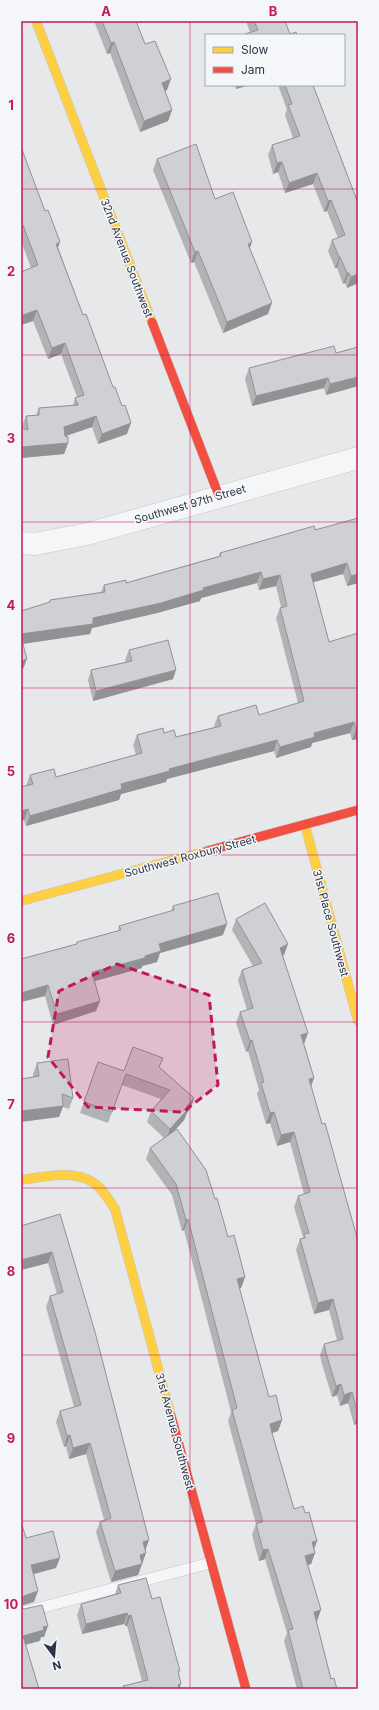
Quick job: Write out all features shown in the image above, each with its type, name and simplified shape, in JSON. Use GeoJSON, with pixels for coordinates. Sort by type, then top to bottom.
{"type":"FeatureCollection","features":[{"type":"Feature","properties":{"kind":"street","name":"32nd Avenue Southwest"},"geometry":{"type":"LineString","coordinates":[[36,21],[219,496]]}},
{"type":"Feature","properties":{"kind":"street","name":"Southwest 97th Street"},"geometry":{"type":"LineString","coordinates":[[21,543],[35,544],[87,534],[358,458]]}},
{"type":"Feature","properties":{"kind":"street","name":"Southwest Roxbury Street"},"geometry":{"type":"LineString","coordinates":[[21,901],[358,810]]}},
{"type":"Feature","properties":{"kind":"street","name":"31st Place Southwest"},"geometry":{"type":"LineString","coordinates":[[304,825],[358,1021]]}},
{"type":"Feature","properties":{"kind":"street","name":"31st Avenue Southwest"},"geometry":{"type":"LineString","coordinates":[[21,1180],[64,1175],[91,1181],[106,1196],[115,1209],[210,1563],[246,1689]]}},
{"type":"Feature","properties":{"kind":"lane"},"geometry":{"type":"LineString","coordinates":[[21,1613],[210,1563]]}},
{"type":"Feature","properties":{"kind":"highlighted area"},"geometry":{"type":"Polygon","coordinates":[[[117,964],[209,995],[218,1085],[183,1112],[88,1107],[48,1057],[59,991],[117,964]]]}},
{"type":"Feature","properties":{"kind":"building"},"geometry":{"type":"Polygon","coordinates":[[[102,21],[136,21],[145,44],[155,41],[171,79],[162,83],[172,110],[144,121],[114,42],[111,43],[102,21]]]}},
{"type":"Feature","properties":{"kind":"building"},"geometry":{"type":"Polygon","coordinates":[[[254,21],[285,21],[290,34],[245,34],[258,30],[254,21]]]}},
{"type":"Feature","properties":{"kind":"building"},"geometry":{"type":"Polygon","coordinates":[[[285,86],[313,86],[358,203],[358,274],[351,277],[349,273],[347,273],[332,240],[345,235],[331,200],[328,201],[317,173],[289,183],[282,162],[277,163],[272,145],[300,136],[288,105],[292,104],[285,86]]]}},
{"type":"Feature","properties":{"kind":"building"},"geometry":{"type":"Polygon","coordinates":[[[196,144],[215,199],[233,192],[252,242],[248,244],[272,303],[227,322],[198,251],[195,252],[157,159],[196,144]]]}},
{"type":"Feature","properties":{"kind":"building"},"geometry":{"type":"Polygon","coordinates":[[[21,147],[45,211],[48,210],[60,242],[56,244],[83,315],[86,314],[113,387],[115,387],[122,406],[125,405],[131,423],[102,434],[96,416],[64,427],[65,436],[68,437],[68,443],[21,447],[21,428],[28,430],[26,416],[39,415],[39,408],[78,405],[75,398],[84,395],[65,343],[52,348],[37,310],[23,315],[21,310],[21,272],[38,265],[21,220],[21,147]]]}},
{"type":"Feature","properties":{"kind":"building"},"geometry":{"type":"Polygon","coordinates":[[[334,346],[336,353],[358,347],[358,377],[330,384],[328,378],[256,396],[249,368],[334,346]]]}},
{"type":"Feature","properties":{"kind":"building"},"geometry":{"type":"Polygon","coordinates":[[[358,518],[358,574],[351,576],[347,563],[311,574],[329,642],[358,633],[358,729],[356,730],[354,722],[314,733],[315,737],[280,747],[277,740],[169,769],[170,771],[121,784],[122,789],[30,816],[28,809],[21,811],[21,787],[33,784],[30,775],[54,769],[56,777],[142,753],[137,735],[163,728],[164,733],[174,730],[176,737],[221,726],[218,716],[256,705],[259,715],[304,701],[280,608],[287,606],[280,575],[263,579],[261,572],[203,588],[204,590],[161,603],[93,618],[93,624],[21,634],[21,611],[50,602],[50,600],[105,592],[104,585],[126,580],[126,583],[221,556],[220,553],[314,526],[315,530],[358,518]]]}},
{"type":"Feature","properties":{"kind":"building"},"geometry":{"type":"Polygon","coordinates":[[[21,637],[27,659],[21,661],[21,637]]]}},
{"type":"Feature","properties":{"kind":"building"},"geometry":{"type":"Polygon","coordinates":[[[168,640],[176,670],[96,691],[91,670],[132,661],[129,650],[168,640]]]}},
{"type":"Feature","properties":{"kind":"building"},"geometry":{"type":"Polygon","coordinates":[[[218,893],[227,924],[159,944],[161,951],[145,956],[145,958],[92,972],[100,1001],[57,1014],[48,985],[21,993],[21,959],[121,930],[119,926],[174,910],[173,906],[218,893]]]}},
{"type":"Feature","properties":{"kind":"building"},"geometry":{"type":"Polygon","coordinates":[[[265,903],[288,944],[280,948],[308,1033],[301,1035],[314,1078],[309,1079],[322,1124],[325,1123],[358,1241],[358,1414],[352,1392],[344,1395],[341,1384],[336,1386],[324,1344],[343,1339],[333,1299],[318,1303],[300,1239],[305,1238],[304,1234],[309,1233],[298,1196],[310,1192],[294,1132],[281,1135],[274,1112],[270,1113],[261,1083],[264,1082],[252,1040],[250,1041],[240,1012],[253,1008],[242,970],[262,963],[236,919],[265,903]]]}},
{"type":"Feature","properties":{"kind":"building"},"geometry":{"type":"Polygon","coordinates":[[[133,1047],[163,1058],[159,1067],[194,1098],[186,1107],[188,1109],[170,1129],[151,1111],[170,1090],[126,1074],[112,1112],[84,1102],[98,1062],[124,1071],[133,1047]]]}},
{"type":"Feature","properties":{"kind":"building"},"geometry":{"type":"Polygon","coordinates":[[[68,1059],[73,1098],[62,1094],[63,1106],[21,1111],[21,1079],[39,1076],[37,1063],[68,1059]]]}},
{"type":"Feature","properties":{"kind":"building"},"geometry":{"type":"Polygon","coordinates":[[[177,1129],[206,1170],[215,1199],[217,1198],[228,1237],[234,1235],[245,1277],[237,1279],[269,1397],[276,1395],[282,1420],[270,1424],[272,1433],[294,1509],[303,1506],[305,1513],[309,1512],[317,1541],[312,1542],[315,1553],[305,1556],[321,1610],[314,1612],[331,1679],[334,1678],[337,1689],[303,1689],[288,1630],[293,1629],[268,1549],[263,1550],[256,1524],[262,1522],[262,1519],[232,1410],[237,1408],[188,1219],[186,1220],[176,1184],[150,1148],[177,1129]]]}},
{"type":"Feature","properties":{"kind":"building"},"geometry":{"type":"Polygon","coordinates":[[[60,1214],[95,1332],[149,1540],[143,1542],[146,1553],[140,1555],[142,1564],[115,1571],[100,1522],[111,1518],[90,1443],[73,1448],[70,1435],[67,1436],[60,1411],[81,1405],[50,1296],[63,1292],[52,1252],[21,1260],[21,1226],[60,1214]]]}},
{"type":"Feature","properties":{"kind":"building"},"geometry":{"type":"Polygon","coordinates":[[[21,1522],[26,1538],[53,1531],[60,1558],[31,1565],[38,1591],[21,1597],[21,1522]]]}},
{"type":"Feature","properties":{"kind":"building"},"geometry":{"type":"Polygon","coordinates":[[[146,1578],[152,1599],[160,1597],[180,1671],[178,1671],[181,1684],[178,1685],[179,1689],[124,1689],[123,1686],[148,1680],[131,1615],[128,1616],[127,1613],[86,1624],[81,1604],[121,1593],[118,1585],[146,1578]]]}},
{"type":"Feature","properties":{"kind":"building"},"geometry":{"type":"Polygon","coordinates":[[[42,1605],[48,1626],[43,1627],[44,1630],[23,1636],[39,1689],[21,1689],[21,1606],[24,1609],[42,1605]]]}},
{"type":"Feature","properties":{"kind":"traffic: slow"},"geometry":{"type":"LineString","coordinates":[[36,21],[152,322]]}},
{"type":"Feature","properties":{"kind":"traffic: slow"},"geometry":{"type":"LineString","coordinates":[[305,825],[358,1021]]}},
{"type":"Feature","properties":{"kind":"traffic: slow"},"geometry":{"type":"LineString","coordinates":[[21,901],[207,851]]}},
{"type":"Feature","properties":{"kind":"traffic: slow"},"geometry":{"type":"LineString","coordinates":[[21,1180],[58,1175],[78,1176],[94,1183],[100,1188],[115,1209],[171,1416]]}},
{"type":"Feature","properties":{"kind":"traffic: jam"},"geometry":{"type":"LineString","coordinates":[[152,322],[219,496]]}},
{"type":"Feature","properties":{"kind":"traffic: jam"},"geometry":{"type":"LineString","coordinates":[[207,851],[358,810]]}},
{"type":"Feature","properties":{"kind":"traffic: jam"},"geometry":{"type":"LineString","coordinates":[[171,1416],[246,1689]]}}]}
